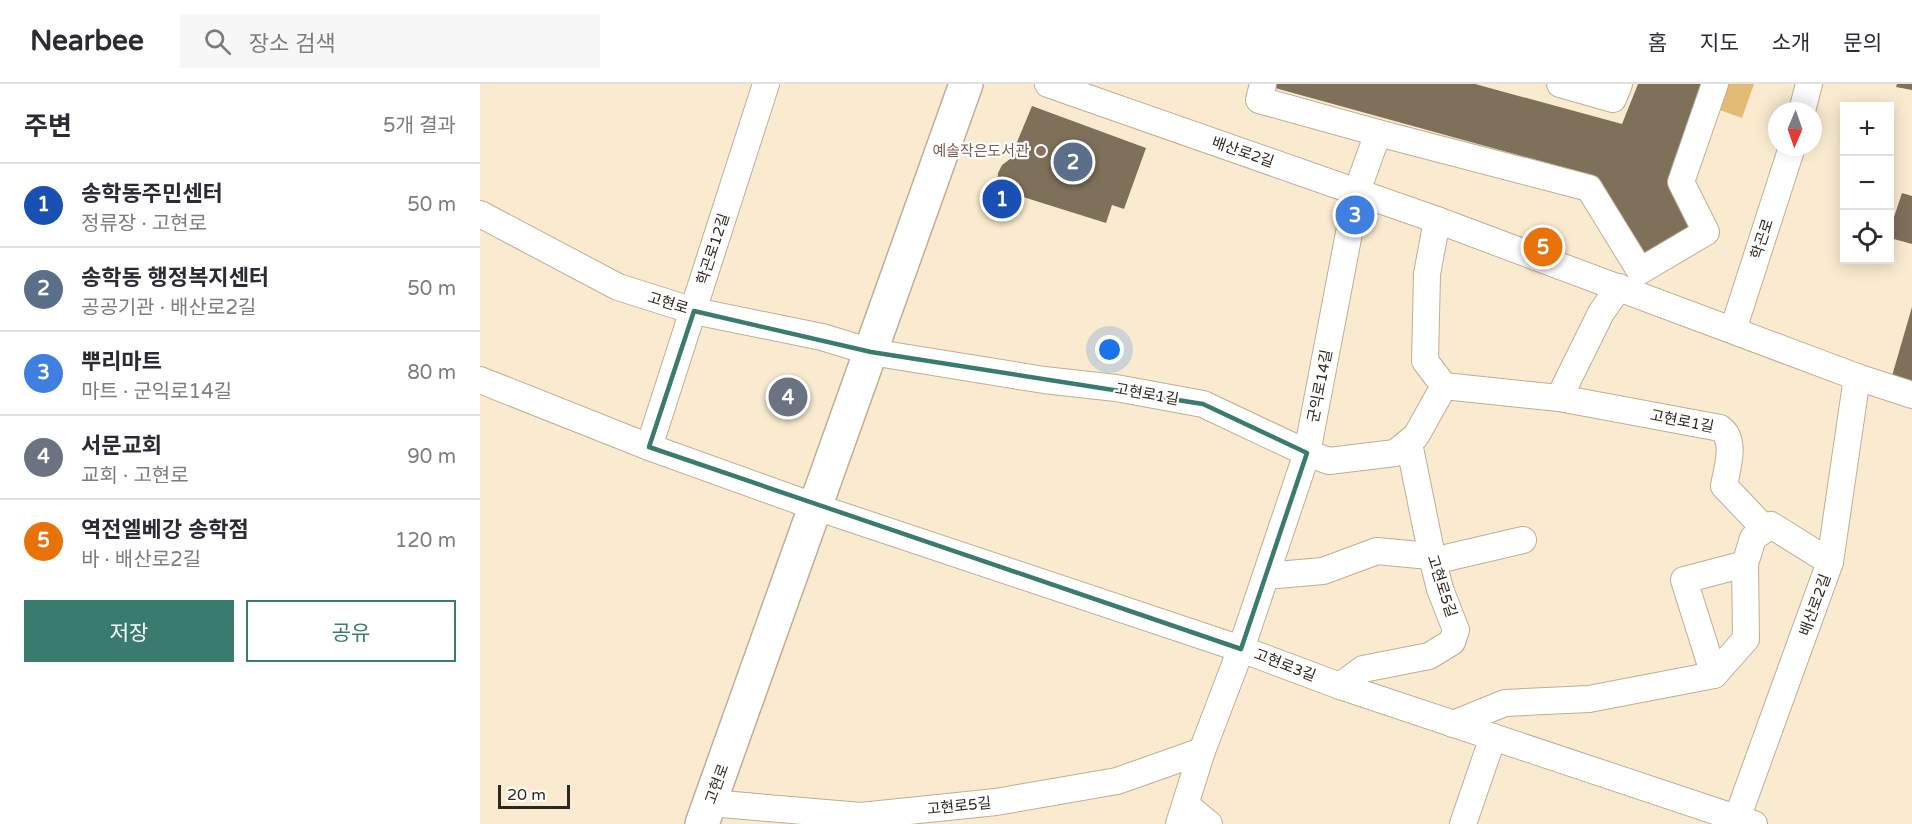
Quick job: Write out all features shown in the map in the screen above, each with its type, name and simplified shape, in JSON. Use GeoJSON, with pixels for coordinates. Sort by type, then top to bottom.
{"type":"FeatureCollection","features":[{"type":"Feature","properties":{"kind":"main road","name":"고현로"},"geometry":{"type":"LineString","coordinates":[[706,813],[966,84]]}},
{"type":"Feature","properties":{"kind":"street","name":"학곤로12길"},"geometry":{"type":"LineString","coordinates":[[649,447],[766,84]]}},
{"type":"Feature","properties":{"kind":"street","name":"배산로2길"},"geometry":{"type":"LineString","coordinates":[[1048,84],[1357,191],[1857,377],[1912,394]]}},
{"type":"Feature","properties":{"kind":"street"},"geometry":{"type":"LineString","coordinates":[[1263,84],[1259,100],[1589,188],[1640,271],[1706,232],[1681,182],[1715,84]]}},
{"type":"Feature","properties":{"kind":"street"},"geometry":{"type":"LineString","coordinates":[[1560,84],[1613,99],[1619,84]]}},
{"type":"Feature","properties":{"kind":"street"},"geometry":{"type":"LineString","coordinates":[[1804,102],[1809,84]]}},
{"type":"Feature","properties":{"kind":"street","name":"군익로14길"},"geometry":{"type":"LineString","coordinates":[[1182,814],[1307,453],[1357,191],[1378,133]]}},
{"type":"Feature","properties":{"kind":"street","name":"학곤로"},"geometry":{"type":"LineString","coordinates":[[1733,330],[1789,156]]}},
{"type":"Feature","properties":{"kind":"street","name":"고현로"},"geometry":{"type":"LineString","coordinates":[[480,214],[618,287],[694,311],[822,337],[871,352]]}},
{"type":"Feature","properties":{"kind":"street"},"geometry":{"type":"LineString","coordinates":[[1437,220],[1427,274],[1425,361],[1444,386],[1559,398],[1600,313],[1619,287]]}},
{"type":"Feature","properties":{"kind":"street","name":"고현로1길"},"geometry":{"type":"LineString","coordinates":[[871,352],[1044,380],[1116,388],[1203,404],[1307,453],[1329,460],[1368,458],[1395,453],[1409,442]]}},
{"type":"Feature","properties":{"kind":"street","name":"배산로2길"},"geometry":{"type":"LineString","coordinates":[[1742,822],[1830,562],[1857,377]]}},
{"type":"Feature","properties":{"kind":"street"},"geometry":{"type":"LineString","coordinates":[[480,380],[649,447],[816,507]]}},
{"type":"Feature","properties":{"kind":"street"},"geometry":{"type":"LineString","coordinates":[[1409,442],[1416,436],[1444,386]]}},
{"type":"Feature","properties":{"kind":"street","name":"고현로1길"},"geometry":{"type":"LineString","coordinates":[[1559,398],[1720,428],[1727,433],[1730,441],[1724,486],[1765,529],[1771,525],[1830,562]]}},
{"type":"Feature","properties":{"kind":"street","name":"고현로5길"},"geometry":{"type":"LineString","coordinates":[[1340,686],[1363,669],[1429,656],[1452,642],[1456,630],[1440,589],[1431,555],[1409,442]]}},
{"type":"Feature","properties":{"kind":"street","name":"고현로3길"},"geometry":{"type":"LineString","coordinates":[[816,507],[1241,649],[1340,686],[1742,822]]}},
{"type":"Feature","properties":{"kind":"street"},"geometry":{"type":"LineString","coordinates":[[1453,724],[1506,703],[1589,699],[1714,675],[1746,639],[1745,564],[1753,538],[1765,529]]}},
{"type":"Feature","properties":{"kind":"street"},"geometry":{"type":"LineString","coordinates":[[1266,576],[1323,571],[1377,551],[1431,555],[1524,540]]}},
{"type":"Feature","properties":{"kind":"street"},"geometry":{"type":"LineString","coordinates":[[1714,675],[1684,580],[1745,564]]}},
{"type":"Feature","properties":{"kind":"street"},"geometry":{"type":"LineString","coordinates":[[1463,824],[1493,737]]}},
{"type":"Feature","properties":{"kind":"street","name":"고현로5길"},"geometry":{"type":"LineString","coordinates":[[706,813],[861,816],[985,803],[1117,781],[1202,751]]}},
{"type":"Feature","properties":{"kind":"street"},"geometry":{"type":"LineString","coordinates":[[1182,814],[1209,824]]}},
{"type":"Feature","properties":{"kind":"highlighted area"},"geometry":{"type":"Polygon","coordinates":[[[694,311],[871,352],[1203,404],[1307,453],[1241,649],[649,447],[694,311]]]}},
{"type":"Feature","properties":{"kind":"shaded area"},"geometry":{"type":"Polygon","coordinates":[[[1726,84],[1754,84],[1742,118],[1717,109],[1726,84]]]}},
{"type":"Feature","properties":{"kind":"building"},"geometry":{"type":"Polygon","coordinates":[[[1276,84],[1475,84],[1622,124],[1638,84],[1706,84],[1675,183],[1698,229],[1642,264],[1598,177],[1275,88],[1276,84]]]}},
{"type":"Feature","properties":{"kind":"building"},"geometry":{"type":"Polygon","coordinates":[[[1897,84],[1912,84],[1912,90],[1896,87],[1897,84]]]}},
{"type":"Feature","properties":{"kind":"building"},"geometry":{"type":"Polygon","coordinates":[[[1032,106],[1146,148],[1124,209],[1112,205],[1106,223],[998,189],[998,173],[1002,165],[1010,159],[1032,106]]]}},
{"type":"Feature","properties":{"kind":"building"},"geometry":{"type":"Polygon","coordinates":[[[1902,193],[1912,196],[1912,244],[1894,239],[1894,217],[1902,193]]]}},
{"type":"Feature","properties":{"kind":"building"},"geometry":{"type":"Polygon","coordinates":[[[1912,307],[1912,383],[1892,376],[1912,307]]]}},
{"type":"Feature","properties":{"kind":"place","name":"예솔작은도서관"},"geometry":{"type":"Point","coordinates":[1041,151]}},
{"type":"Feature","properties":{"kind":"place","name":"송학동 행정복지센터"},"geometry":{"type":"Point","coordinates":[1073,162]}},
{"type":"Feature","properties":{"kind":"place","name":"송학동주민센터"},"geometry":{"type":"Point","coordinates":[1002,199]}},
{"type":"Feature","properties":{"kind":"place","name":"뿌리마트"},"geometry":{"type":"Point","coordinates":[1355,215]}},
{"type":"Feature","properties":{"kind":"place","name":"역전엘베강 송학점"},"geometry":{"type":"Point","coordinates":[1543,247]}},
{"type":"Feature","properties":{"kind":"place","name":"서문교회"},"geometry":{"type":"Point","coordinates":[788,397]}}]}
